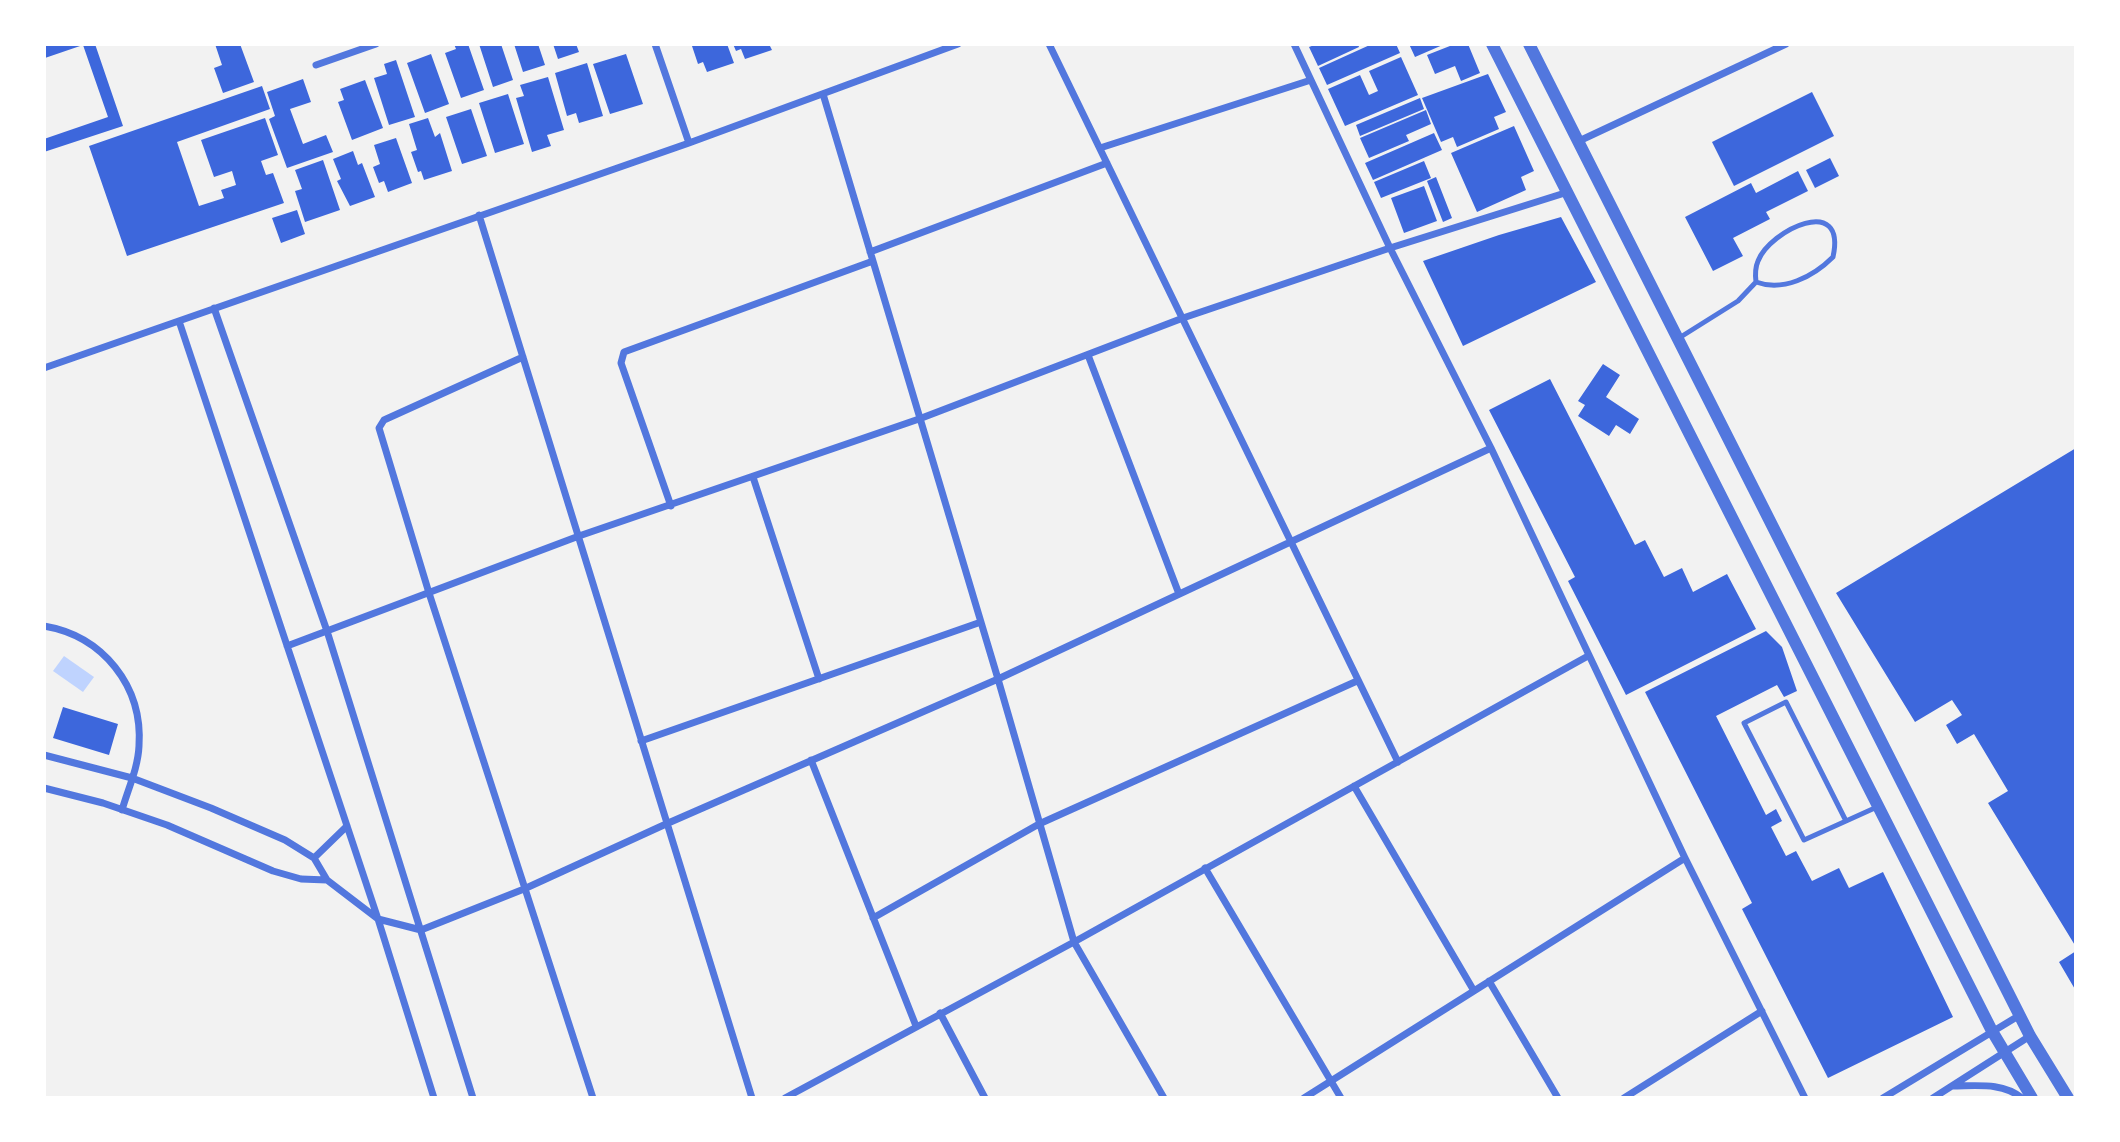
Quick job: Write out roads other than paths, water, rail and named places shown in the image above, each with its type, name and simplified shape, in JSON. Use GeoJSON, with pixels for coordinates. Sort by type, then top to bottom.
{"type":"FeatureCollection","features":[{"type":"Feature","properties":{"kind":"street"},"geometry":{"type":"LineString","coordinates":[[316,65],[376,44]]}},
{"type":"Feature","properties":{"kind":"street"},"geometry":{"type":"LineString","coordinates":[[654,44],[689,143]]}},
{"type":"Feature","properties":{"kind":"street"},"geometry":{"type":"LineString","coordinates":[[44,368],[689,143],[958,44]]}},
{"type":"Feature","properties":{"kind":"street"},"geometry":{"type":"LineString","coordinates":[[1049,44],[1398,762]]}},
{"type":"Feature","properties":{"kind":"street"},"geometry":{"type":"LineString","coordinates":[[1294,44],[1390,248],[1491,448],[1685,858],[1805,1098]]}},
{"type":"Feature","properties":{"kind":"street"},"geometry":{"type":"LineString","coordinates":[[1492,44],[1992,1031],[2032,1098]]}},
{"type":"Feature","properties":{"kind":"street"},"geometry":{"type":"LineString","coordinates":[[1529,44],[2020,1015],[2068,1098]]}},
{"type":"Feature","properties":{"kind":"street"},"geometry":{"type":"LineString","coordinates":[[1579,141],[1783,44]]}},
{"type":"Feature","properties":{"kind":"street"},"geometry":{"type":"LineString","coordinates":[[1100,148],[1311,80]]}},
{"type":"Feature","properties":{"kind":"street"},"geometry":{"type":"LineString","coordinates":[[823,94],[999,679],[1074,942],[1164,1098]]}},
{"type":"Feature","properties":{"kind":"street"},"geometry":{"type":"LineString","coordinates":[[870,252],[1107,163]]}},
{"type":"Feature","properties":{"kind":"street"},"geometry":{"type":"LineString","coordinates":[[287,646],[579,536],[919,419],[1183,318],[1390,248],[1568,192]]}},
{"type":"Feature","properties":{"kind":"street"},"geometry":{"type":"LineString","coordinates":[[479,215],[752,1098]]}},
{"type":"Feature","properties":{"kind":"street"},"geometry":{"type":"LineString","coordinates":[[671,506],[621,363],[624,352],[873,261]]}},
{"type":"Feature","properties":{"kind":"street"},"geometry":{"type":"LineString","coordinates":[[214,308],[327,631],[473,1098]]}},
{"type":"Feature","properties":{"kind":"street"},"geometry":{"type":"LineString","coordinates":[[179,321],[378,919],[434,1098]]}},
{"type":"Feature","properties":{"kind":"street"},"geometry":{"type":"LineString","coordinates":[[1088,355],[1179,594]]}},
{"type":"Feature","properties":{"kind":"street"},"geometry":{"type":"LineString","coordinates":[[523,357],[384,420],[379,428],[429,593],[593,1098]]}},
{"type":"Feature","properties":{"kind":"street"},"geometry":{"type":"LineString","coordinates":[[44,755],[132,778],[285,840],[314,858],[327,880],[378,919],[421,930],[524,889],[999,679],[1491,448]]}},
{"type":"Feature","properties":{"kind":"street"},"geometry":{"type":"LineString","coordinates":[[753,477],[819,679]]}},
{"type":"Feature","properties":{"kind":"street"},"geometry":{"type":"LineString","coordinates":[[641,741],[981,622]]}},
{"type":"Feature","properties":{"kind":"street"},"geometry":{"type":"LineString","coordinates":[[44,626],[86,640],[108,658],[123,677],[133,701],[139,729],[138,756],[122,810]]}},
{"type":"Feature","properties":{"kind":"street"},"geometry":{"type":"LineString","coordinates":[[785,1098],[1074,942],[1588,656]]}},
{"type":"Feature","properties":{"kind":"street"},"geometry":{"type":"LineString","coordinates":[[873,918],[1039,824],[1357,681]]}},
{"type":"Feature","properties":{"kind":"street"},"geometry":{"type":"LineString","coordinates":[[811,761],[916,1026]]}},
{"type":"Feature","properties":{"kind":"street"},"geometry":{"type":"LineString","coordinates":[[1354,786],[1474,991]]}},
{"type":"Feature","properties":{"kind":"street"},"geometry":{"type":"LineString","coordinates":[[44,788],[167,825],[273,871],[301,879],[327,880]]}},
{"type":"Feature","properties":{"kind":"street"},"geometry":{"type":"LineString","coordinates":[[314,858],[347,826]]}},
{"type":"Feature","properties":{"kind":"street"},"geometry":{"type":"LineString","coordinates":[[1304,1098],[1685,858]]}},
{"type":"Feature","properties":{"kind":"street"},"geometry":{"type":"LineString","coordinates":[[1205,868],[1341,1098]]}},
{"type":"Feature","properties":{"kind":"street"},"geometry":{"type":"LineString","coordinates":[[1489,981],[1558,1098]]}},
{"type":"Feature","properties":{"kind":"street"},"geometry":{"type":"LineString","coordinates":[[1624,1098],[1762,1011]]}},
{"type":"Feature","properties":{"kind":"street"},"geometry":{"type":"LineString","coordinates":[[940,1013],[985,1098]]}},
{"type":"Feature","properties":{"kind":"street"},"geometry":{"type":"LineString","coordinates":[[1883,1098],[2020,1015]]}},
{"type":"Feature","properties":{"kind":"street"},"geometry":{"type":"LineString","coordinates":[[1933,1098],[2031,1036]]}},
{"type":"Feature","properties":{"kind":"street"},"geometry":{"type":"LineString","coordinates":[[1951,1086],[1996,1086],[2022,1098]]}},
{"type":"Feature","properties":{"kind":"lane"},"geometry":{"type":"LineString","coordinates":[[1679,338],[1738,301],[1756,282],[1755,270],[1759,258],[1778,237],[1815,219],[1832,230],[1835,248],[1833,257],[1823,268],[1799,280],[1770,288],[1756,282]]}},
{"type":"Feature","properties":{"kind":"lane"},"geometry":{"type":"LineString","coordinates":[[1846,821],[1786,702],[1744,723],[1804,840],[1880,806]]}},
{"type":"Feature","properties":{"kind":"water"},"geometry":{"type":"Polygon","coordinates":[[[64,656],[94,677],[83,692],[53,671],[64,656]]]}}]}
